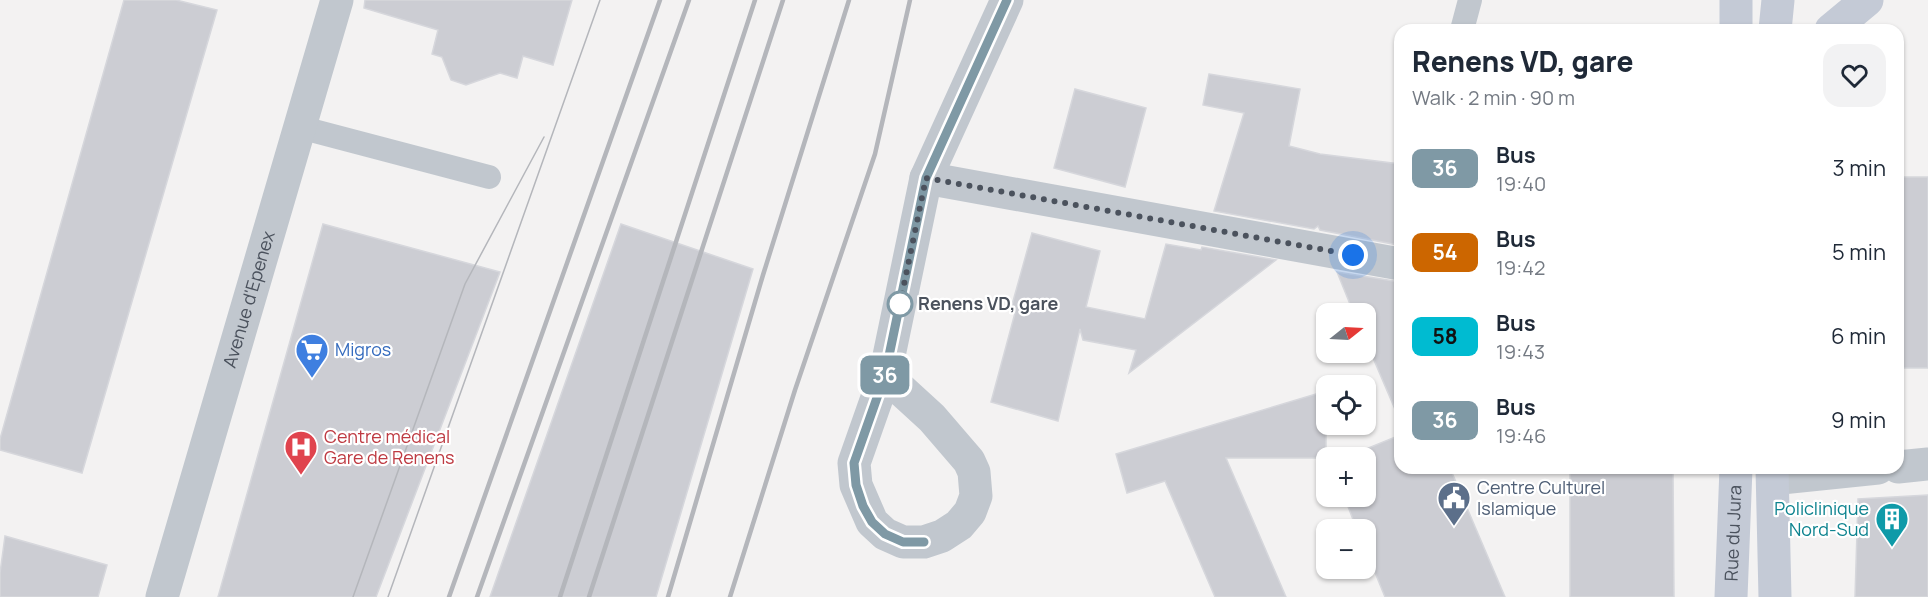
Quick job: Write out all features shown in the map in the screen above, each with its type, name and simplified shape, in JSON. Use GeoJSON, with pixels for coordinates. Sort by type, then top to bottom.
{"type":"FeatureCollection","features":[{"type":"Feature","properties":{"kind":"main road"},"geometry":{"type":"LineString","coordinates":[[1736,0],[1736,24]]}},
{"type":"Feature","properties":{"kind":"main road"},"geometry":{"type":"LineString","coordinates":[[1775,24],[1778,0]]}},
{"type":"Feature","properties":{"kind":"main road"},"geometry":{"type":"LineString","coordinates":[[1838,24],[1867,0]]}},
{"type":"Feature","properties":{"kind":"main road","name":"Rue du Jura"},"geometry":{"type":"LineString","coordinates":[[1731,597],[1736,474]]}},
{"type":"Feature","properties":{"kind":"main road"},"geometry":{"type":"LineString","coordinates":[[1773,474],[1775,597]]}},
{"type":"Feature","properties":{"kind":"street","name":"Avenue d'Epenex"},"geometry":{"type":"LineString","coordinates":[[162,597],[337,0]]}},
{"type":"Feature","properties":{"kind":"street"},"geometry":{"type":"LineString","coordinates":[[885,375],[932,418],[969,461],[974,472],[976,496],[970,512],[951,531],[924,542],[903,542],[885,534],[872,522],[863,506],[856,485],[854,463],[885,375],[926,178],[1007,0]]}},
{"type":"Feature","properties":{"kind":"street"},"geometry":{"type":"LineString","coordinates":[[926,178],[1394,263]]}},
{"type":"Feature","properties":{"kind":"street"},"geometry":{"type":"LineString","coordinates":[[1904,466],[1928,464]]}},
{"type":"Feature","properties":{"kind":"lane"},"geometry":{"type":"LineString","coordinates":[[1464,24],[1470,0]]}},
{"type":"Feature","properties":{"kind":"lane"},"geometry":{"type":"LineString","coordinates":[[299,127],[489,177]]}},
{"type":"Feature","properties":{"kind":"building"},"geometry":{"type":"Polygon","coordinates":[[[124,0],[176,0],[217,10],[82,473],[0,450],[0,439],[124,0]]]}},
{"type":"Feature","properties":{"kind":"building"},"geometry":{"type":"Polygon","coordinates":[[[365,0],[572,0],[553,65],[523,56],[517,78],[500,73],[466,85],[451,80],[442,57],[432,54],[438,30],[364,8],[365,0]]]}},
{"type":"Feature","properties":{"kind":"building"},"geometry":{"type":"Polygon","coordinates":[[[1209,74],[1300,89],[1289,146],[1320,154],[1394,163],[1394,244],[1320,230],[1318,226],[1314,229],[1214,211],[1244,113],[1203,105],[1209,74]]]}},
{"type":"Feature","properties":{"kind":"building"},"geometry":{"type":"Polygon","coordinates":[[[1075,89],[1146,108],[1125,187],[1054,168],[1075,89]]]}},
{"type":"Feature","properties":{"kind":"building"},"geometry":{"type":"Polygon","coordinates":[[[1904,177],[1928,177],[1928,368],[1904,368],[1904,177]]]}},
{"type":"Feature","properties":{"kind":"building"},"geometry":{"type":"Polygon","coordinates":[[[323,224],[500,272],[376,597],[218,597],[323,224]]]}},
{"type":"Feature","properties":{"kind":"building"},"geometry":{"type":"Polygon","coordinates":[[[621,224],[753,269],[656,597],[490,597],[621,224]]]}},
{"type":"Feature","properties":{"kind":"building"},"geometry":{"type":"Polygon","coordinates":[[[1032,233],[1100,251],[1086,307],[1145,319],[1166,244],[1201,250],[1202,247],[1276,260],[1129,373],[1136,350],[1083,340],[1080,329],[1058,421],[991,402],[1015,313],[1010,312],[1032,233]]]}},
{"type":"Feature","properties":{"kind":"building"},"geometry":{"type":"Polygon","coordinates":[[[1337,272],[1394,281],[1394,407],[1375,363],[1376,303],[1350,303],[1337,272]]]}},
{"type":"Feature","properties":{"kind":"building"},"geometry":{"type":"Polygon","coordinates":[[[1316,394],[1316,435],[1326,435],[1326,447],[1316,447],[1316,458],[1226,458],[1286,597],[1215,597],[1165,481],[1127,493],[1116,454],[1316,394]]]}},
{"type":"Feature","properties":{"kind":"building"},"geometry":{"type":"Polygon","coordinates":[[[1394,437],[1394,474],[1453,474],[1505,597],[1385,597],[1376,575],[1376,519],[1353,519],[1348,507],[1376,507],[1376,447],[1371,447],[1394,437]]]}},
{"type":"Feature","properties":{"kind":"building"},"geometry":{"type":"Polygon","coordinates":[[[1570,474],[1673,474],[1674,597],[1570,597],[1570,474]]]}},
{"type":"Feature","properties":{"kind":"building","name":"Policlinique Nord-Sud"},"geometry":{"type":"Polygon","coordinates":[[[1928,495],[1928,597],[1855,597],[1858,499],[1928,495]]]}},
{"type":"Feature","properties":{"kind":"building"},"geometry":{"type":"Polygon","coordinates":[[[5,536],[107,565],[98,597],[0,597],[0,573],[5,536]]]}},
{"type":"Feature","properties":{"kind":"tram line"},"geometry":{"type":"LineString","coordinates":[[388,597],[600,0]]}},
{"type":"Feature","properties":{"kind":"tram line"},"geometry":{"type":"LineString","coordinates":[[353,597],[465,284],[544,137]]}},
{"type":"Feature","properties":{"kind":"railway"},"geometry":{"type":"LineString","coordinates":[[449,597],[660,0]]}},
{"type":"Feature","properties":{"kind":"railway"},"geometry":{"type":"LineString","coordinates":[[477,597],[689,0]]}},
{"type":"Feature","properties":{"kind":"railway"},"geometry":{"type":"LineString","coordinates":[[560,597],[755,0]]}},
{"type":"Feature","properties":{"kind":"railway"},"geometry":{"type":"LineString","coordinates":[[589,597],[783,0]]}},
{"type":"Feature","properties":{"kind":"railway"},"geometry":{"type":"LineString","coordinates":[[668,597],[763,275],[849,0]]}},
{"type":"Feature","properties":{"kind":"railway"},"geometry":{"type":"LineString","coordinates":[[730,597],[795,390],[875,154],[910,0]]}},
{"type":"Feature","properties":{"kind":"bus line","name":"36"},"geometry":{"type":"LineString","coordinates":[[924,542],[903,542],[885,534],[872,522],[863,506],[856,485],[854,463],[885,375],[926,178],[1007,0]]}},
{"type":"Feature","properties":{"kind":"place","name":"Renens VD, gare"},"geometry":{"type":"Point","coordinates":[900,304]}},
{"type":"Feature","properties":{"kind":"place","name":"Migros"},"geometry":{"type":"Point","coordinates":[312,379]}},
{"type":"Feature","properties":{"kind":"place","name":"Centre médical Gare de Renens"},"geometry":{"type":"Point","coordinates":[301,476]}},
{"type":"Feature","properties":{"kind":"place","name":"Centre Culturel Islamique"},"geometry":{"type":"Point","coordinates":[1454,527]}},
{"type":"Feature","properties":{"kind":"place","name":"Policlinique Nord-Sud"},"geometry":{"type":"Point","coordinates":[1892,548]}},
{"type":"Feature","properties":{"kind":"route"},"geometry":{"type":"LineString","coordinates":[[900,304],[926,178],[1353,255]]}}]}
